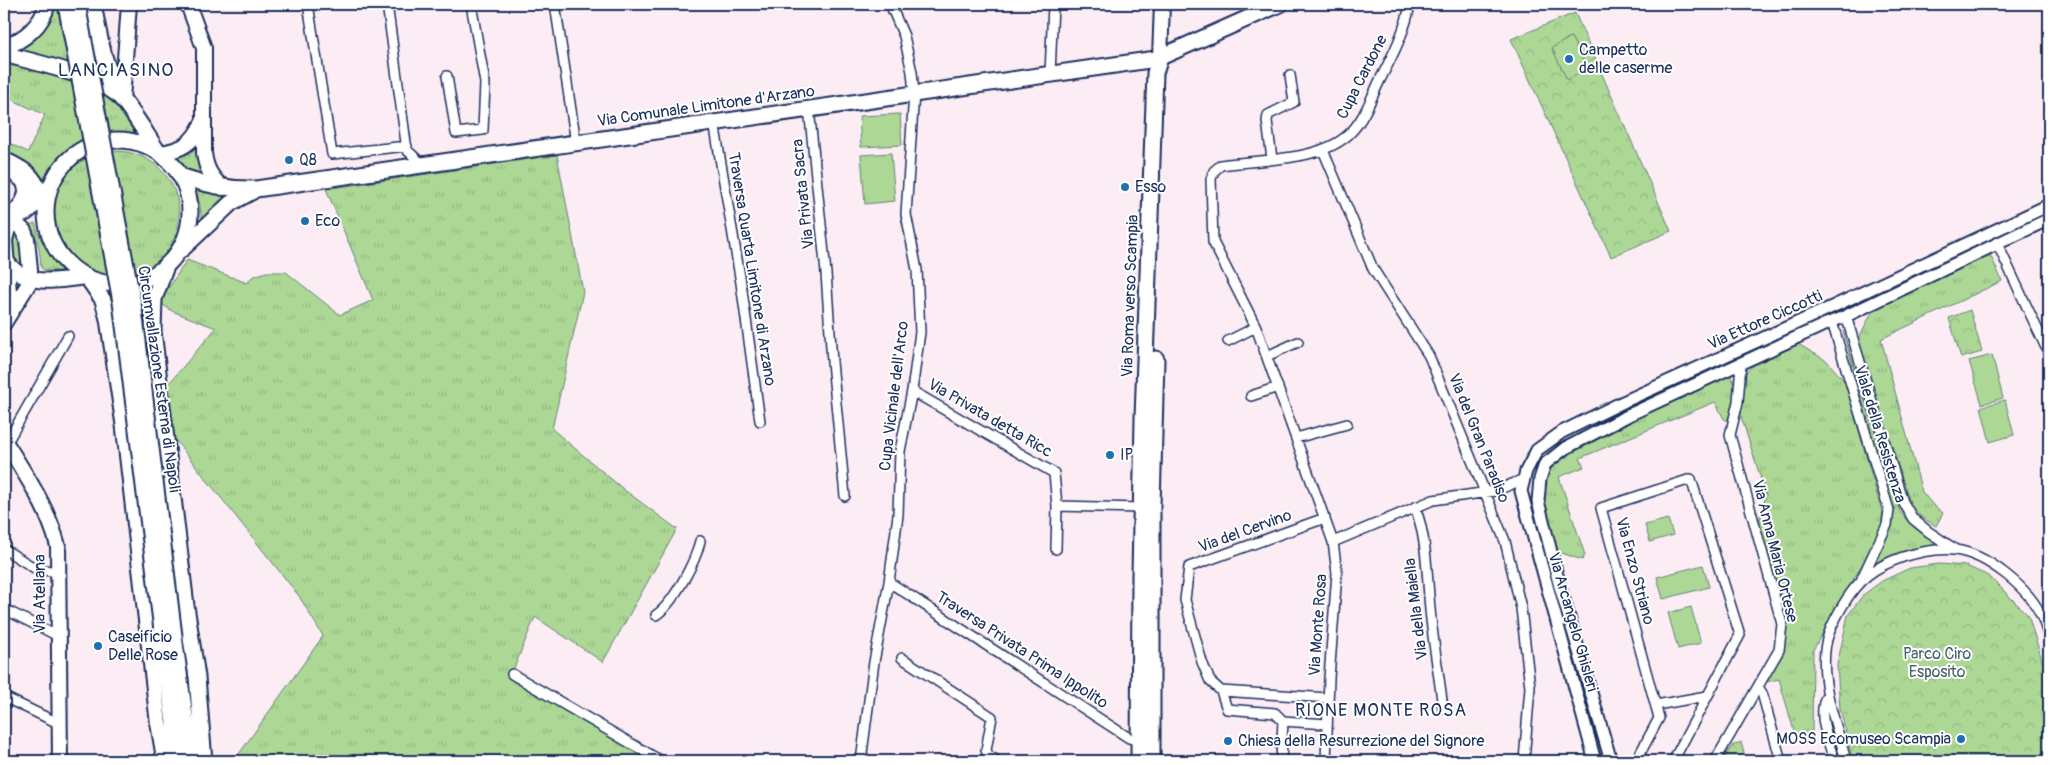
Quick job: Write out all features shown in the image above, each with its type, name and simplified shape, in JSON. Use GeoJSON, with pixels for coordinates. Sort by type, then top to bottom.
{"type":"FeatureCollection","features":[{"type":"Feature","properties":{"kind":"main road"},"geometry":{"type":"LineString","coordinates":[[4,47],[27,35],[41,21],[47,4]]}},
{"type":"Feature","properties":{"kind":"main road","name":"Circumvallazione Esterna di Napoli"},"geometry":{"type":"LineString","coordinates":[[66,4],[121,302],[168,637],[191,761]]}},
{"type":"Feature","properties":{"kind":"main road","name":"Circumvallazione Esterna di Napoli"},"geometry":{"type":"LineString","coordinates":[[77,4],[134,309],[179,761]]}},
{"type":"Feature","properties":{"kind":"main road"},"geometry":{"type":"LineString","coordinates":[[93,4],[108,75],[121,98],[159,153],[180,176],[187,192],[190,210],[187,234],[176,254]]}},
{"type":"Feature","properties":{"kind":"main road"},"geometry":{"type":"LineString","coordinates":[[121,98],[129,4]]}},
{"type":"Feature","properties":{"kind":"main road"},"geometry":{"type":"LineString","coordinates":[[188,4],[204,48],[204,153],[206,168],[212,178],[223,188]]}},
{"type":"Feature","properties":{"kind":"main road"},"geometry":{"type":"LineString","coordinates":[[1160,58],[1162,4]]}},
{"type":"Feature","properties":{"kind":"main road","name":"Via Comunale Limitone d'Arzano"},"geometry":{"type":"LineString","coordinates":[[256,189],[1160,58],[1253,10],[1280,4]]}},
{"type":"Feature","properties":{"kind":"main road"},"geometry":{"type":"LineString","coordinates":[[4,54],[93,81],[106,87],[121,98]]}},
{"type":"Feature","properties":{"kind":"main road","name":"Via Roma verso Scampia"},"geometry":{"type":"LineString","coordinates":[[1152,761],[1145,506],[1158,273],[1163,77],[1160,58]]}},
{"type":"Feature","properties":{"kind":"main road","name":"Via Roma verso Scampia"},"geometry":{"type":"LineString","coordinates":[[1139,761],[1145,506],[1146,348],[1155,72],[1160,58]]}},
{"type":"Feature","properties":{"kind":"main road"},"geometry":{"type":"LineString","coordinates":[[6,217],[26,213],[45,193],[57,174],[72,157],[85,148],[115,140],[130,141],[159,153],[170,152],[188,144],[195,137],[204,120]]}},
{"type":"Feature","properties":{"kind":"main road"},"geometry":{"type":"LineString","coordinates":[[4,160],[28,172],[45,193],[48,228],[53,243],[62,257],[87,277],[103,282],[129,283],[153,276],[166,266],[176,254],[231,203],[256,189]]}},
{"type":"Feature","properties":{"kind":"main road"},"geometry":{"type":"LineString","coordinates":[[4,167],[24,181],[27,191],[24,201],[6,217],[5,259],[9,292],[4,306]]}},
{"type":"Feature","properties":{"kind":"main road"},"geometry":{"type":"LineString","coordinates":[[180,176],[199,183],[223,188],[256,189]]}},
{"type":"Feature","properties":{"kind":"main road"},"geometry":{"type":"LineString","coordinates":[[4,323],[31,280],[30,249],[24,231],[6,217]]}},
{"type":"Feature","properties":{"kind":"main road"},"geometry":{"type":"LineString","coordinates":[[5,259],[19,274],[31,280],[87,277]]}},
{"type":"Feature","properties":{"kind":"main road"},"geometry":{"type":"LineString","coordinates":[[166,266],[154,299],[153,331],[186,606],[197,677],[204,761]]}},
{"type":"Feature","properties":{"kind":"main road"},"geometry":{"type":"LineString","coordinates":[[87,277],[103,300],[108,319],[124,424],[158,720],[165,761]]}},
{"type":"Feature","properties":{"kind":"main road","name":"Via Atellana"},"geometry":{"type":"LineString","coordinates":[[4,441],[34,489],[54,529],[58,546],[58,723],[60,761]]}},
{"type":"Feature","properties":{"kind":"street"},"geometry":{"type":"LineString","coordinates":[[308,4],[332,154],[407,148]]}},
{"type":"Feature","properties":{"kind":"street"},"geometry":{"type":"LineString","coordinates":[[387,4],[407,148],[423,165]]}},
{"type":"Feature","properties":{"kind":"street"},"geometry":{"type":"LineString","coordinates":[[447,76],[456,133],[483,130],[485,83],[471,4]]}},
{"type":"Feature","properties":{"kind":"street"},"geometry":{"type":"LineString","coordinates":[[554,4],[576,142]]}},
{"type":"Feature","properties":{"kind":"street","name":"Cupa Vicinale dell'Arco"},"geometry":{"type":"LineString","coordinates":[[861,761],[874,662],[889,582],[898,515],[900,451],[912,391],[920,332],[917,270],[906,214],[914,93],[912,72],[904,36],[890,4]]}},
{"type":"Feature","properties":{"kind":"street"},"geometry":{"type":"LineString","coordinates":[[1050,75],[1054,4]]}},
{"type":"Feature","properties":{"kind":"street","name":"Cupa Cardone"},"geometry":{"type":"LineString","coordinates":[[1323,150],[1350,133],[1360,121],[1398,40],[1408,16],[1410,4]]}},
{"type":"Feature","properties":{"kind":"street"},"geometry":{"type":"LineString","coordinates":[[1272,159],[1268,115],[1294,102],[1290,75]]}},
{"type":"Feature","properties":{"kind":"street","name":"Via Privata Sacra"},"geometry":{"type":"LineString","coordinates":[[810,108],[845,496]]}},
{"type":"Feature","properties":{"kind":"street","name":"Traversa Quarta Limitone di Arzano"},"geometry":{"type":"LineString","coordinates":[[714,122],[741,283],[760,421]]}},
{"type":"Feature","properties":{"kind":"street"},"geometry":{"type":"LineString","coordinates":[[394,169],[407,148]]}},
{"type":"Feature","properties":{"kind":"street","name":"Via Monte Rosa"},"geometry":{"type":"LineString","coordinates":[[1323,150],[1221,165],[1214,170],[1211,179],[1213,242],[1256,327],[1333,542],[1337,573],[1328,698],[1326,761]]}},
{"type":"Feature","properties":{"kind":"street","name":"Via del Gran Paradiso"},"geometry":{"type":"LineString","coordinates":[[1323,150],[1373,268],[1429,356],[1505,541],[1521,608],[1530,687],[1524,761]]}},
{"type":"Feature","properties":{"kind":"street","name":"Via Ettore Ciccotti"},"geometry":{"type":"LineString","coordinates":[[1521,491],[1526,471],[1537,450],[1562,432],[1623,402],[2049,206]]}},
{"type":"Feature","properties":{"kind":"street","name":"Via Ettore Ciccotti"},"geometry":{"type":"LineString","coordinates":[[1538,501],[1540,479],[1545,464],[1554,456],[1631,414],[1846,316],[2049,219]]}},
{"type":"Feature","properties":{"kind":"street"},"geometry":{"type":"LineString","coordinates":[[1997,243],[2049,354]]}},
{"type":"Feature","properties":{"kind":"street"},"geometry":{"type":"LineString","coordinates":[[1834,306],[1846,316]]}},
{"type":"Feature","properties":{"kind":"street"},"geometry":{"type":"LineString","coordinates":[[1832,322],[1834,306]]}},
{"type":"Feature","properties":{"kind":"street","name":"Viale della Resistenza"},"geometry":{"type":"LineString","coordinates":[[1846,316],[1903,502],[1913,519],[1928,532],[1956,550],[1979,558],[2005,574],[2025,592],[2042,616],[2049,638]]}},
{"type":"Feature","properties":{"kind":"street","name":"Viale della Resistenza"},"geometry":{"type":"LineString","coordinates":[[1832,322],[1889,510],[1887,526],[1861,579]]}},
{"type":"Feature","properties":{"kind":"street"},"geometry":{"type":"LineString","coordinates":[[1228,341],[1256,327]]}},
{"type":"Feature","properties":{"kind":"street"},"geometry":{"type":"LineString","coordinates":[[4,441],[10,437],[68,336]]}},
{"type":"Feature","properties":{"kind":"street"},"geometry":{"type":"LineString","coordinates":[[1267,356],[1298,342]]}},
{"type":"Feature","properties":{"kind":"street","name":"Via Anna Maria Ortese"},"geometry":{"type":"LineString","coordinates":[[1715,761],[1779,650],[1782,624],[1730,435],[1738,402],[1741,364]]}},
{"type":"Feature","properties":{"kind":"street"},"geometry":{"type":"LineString","coordinates":[[1251,396],[1278,387]]}},
{"type":"Feature","properties":{"kind":"street","name":"Via Privata detta Ricc"},"geometry":{"type":"LineString","coordinates":[[912,391],[1054,473],[1057,506]]}},
{"type":"Feature","properties":{"kind":"street"},"geometry":{"type":"LineString","coordinates":[[1296,438],[1347,424]]}},
{"type":"Feature","properties":{"kind":"street"},"geometry":{"type":"LineString","coordinates":[[1333,542],[1433,500],[1495,491],[1524,479]]}},
{"type":"Feature","properties":{"kind":"street","name":"Via Enzo Striano"},"geometry":{"type":"LineString","coordinates":[[1636,761],[1659,718],[1602,508],[1691,480],[1740,635],[1707,696]]}},
{"type":"Feature","properties":{"kind":"street","name":"Via Arcangelo Ghisleri"},"geometry":{"type":"LineString","coordinates":[[1521,491],[1595,761]]}},
{"type":"Feature","properties":{"kind":"street","name":"Via Arcangelo Ghisleri"},"geometry":{"type":"LineString","coordinates":[[1538,501],[1559,583],[1611,761]]}},
{"type":"Feature","properties":{"kind":"street"},"geometry":{"type":"LineString","coordinates":[[1056,549],[1057,506],[1145,506]]}},
{"type":"Feature","properties":{"kind":"street","name":"Via della Maiella"},"geometry":{"type":"LineString","coordinates":[[1415,507],[1419,517],[1424,548],[1431,620],[1444,708]]}},
{"type":"Feature","properties":{"kind":"street","name":"Via del Cervino"},"geometry":{"type":"LineString","coordinates":[[1221,691],[1210,681],[1202,662],[1185,600],[1189,567],[1325,518]]}},
{"type":"Feature","properties":{"kind":"street"},"geometry":{"type":"LineString","coordinates":[[656,615],[674,594],[694,559],[700,541]]}},
{"type":"Feature","properties":{"kind":"street"},"geometry":{"type":"LineString","coordinates":[[4,549],[36,569],[59,572]]}},
{"type":"Feature","properties":{"kind":"street","name":"Viale della Resistenza"},"geometry":{"type":"LineString","coordinates":[[1846,761],[1826,697],[1824,650],[1833,622],[1852,589],[1861,579],[1886,563],[1935,549],[1956,550]]}},
{"type":"Feature","properties":{"kind":"street","name":"Traversa Privata Prima Ippolito"},"geometry":{"type":"LineString","coordinates":[[889,582],[1129,738],[1139,742]]}},
{"type":"Feature","properties":{"kind":"street"},"geometry":{"type":"LineString","coordinates":[[4,610],[58,636]]}},
{"type":"Feature","properties":{"kind":"street"},"geometry":{"type":"LineString","coordinates":[[902,658],[992,717],[986,750],[988,755],[997,761]]}},
{"type":"Feature","properties":{"kind":"street"},"geometry":{"type":"LineString","coordinates":[[512,674],[661,761]]}},
{"type":"Feature","properties":{"kind":"street"},"geometry":{"type":"LineString","coordinates":[[1758,687],[1762,693],[1781,761]]}},
{"type":"Feature","properties":{"kind":"street"},"geometry":{"type":"LineString","coordinates":[[1327,724],[1283,721],[1275,713],[1227,708],[1221,691],[1328,698]]}},
{"type":"Feature","properties":{"kind":"street"},"geometry":{"type":"LineString","coordinates":[[1656,705],[1707,696]]}},
{"type":"Feature","properties":{"kind":"street"},"geometry":{"type":"LineString","coordinates":[[1673,761],[1707,696]]}},
{"type":"Feature","properties":{"kind":"street"},"geometry":{"type":"LineString","coordinates":[[4,697],[58,723]]}},
{"type":"Feature","properties":{"kind":"street","name":"Viale della Resistenza"},"geometry":{"type":"LineString","coordinates":[[1826,697],[1822,706],[1822,716],[1834,761]]}},
{"type":"Feature","properties":{"kind":"street"},"geometry":{"type":"LineString","coordinates":[[1281,761],[1283,721]]}},
{"type":"Feature","properties":{"kind":"green space"},"geometry":{"type":"Polygon","coordinates":[[[50,4],[89,4],[103,75],[14,50],[50,4]]]}},
{"type":"Feature","properties":{"kind":"green space"},"geometry":{"type":"Polygon","coordinates":[[[1575,13],[1671,231],[1611,257],[1511,39],[1575,13]]]}},
{"type":"Feature","properties":{"kind":"green space","name":"Campetto delle caserme"},"geometry":{"type":"Polygon","coordinates":[[[1571,37],[1588,69],[1567,80],[1552,48],[1571,37]]]}},
{"type":"Feature","properties":{"kind":"green space"},"geometry":{"type":"Polygon","coordinates":[[[4,62],[77,83],[105,94],[116,105],[139,139],[108,135],[84,141],[62,155],[43,179],[23,163],[4,152],[4,141],[28,152],[45,115],[4,96],[4,62]]]}},
{"type":"Feature","properties":{"kind":"green space"},"geometry":{"type":"Polygon","coordinates":[[[900,114],[902,145],[861,147],[859,116],[900,114]]]}},
{"type":"Feature","properties":{"kind":"green space"},"geometry":{"type":"Polygon","coordinates":[[[201,145],[208,181],[183,170],[173,159],[191,153],[201,145]]]}},
{"type":"Feature","properties":{"kind":"green space"},"geometry":{"type":"Polygon","coordinates":[[[116,151],[140,155],[161,169],[175,190],[179,214],[175,238],[161,259],[140,273],[116,277],[92,273],[71,259],[57,238],[53,214],[57,190],[71,169],[92,155],[116,151]]]}},
{"type":"Feature","properties":{"kind":"green space"},"geometry":{"type":"Polygon","coordinates":[[[891,153],[895,201],[865,204],[861,155],[891,153]]]}},
{"type":"Feature","properties":{"kind":"green space"},"geometry":{"type":"Polygon","coordinates":[[[557,155],[583,292],[552,429],[623,489],[677,529],[603,662],[535,617],[512,673],[651,761],[234,761],[323,636],[299,596],[149,407],[216,328],[172,311],[159,302],[187,260],[247,283],[252,277],[266,272],[286,272],[340,315],[373,300],[326,189],[557,155]]]}},
{"type":"Feature","properties":{"kind":"green space"},"geometry":{"type":"Polygon","coordinates":[[[195,188],[230,197],[202,225],[200,205],[195,188]]]}},
{"type":"Feature","properties":{"kind":"green space"},"geometry":{"type":"Polygon","coordinates":[[[35,223],[39,236],[61,271],[46,271],[41,268],[37,240],[30,225],[35,223]]]}},
{"type":"Feature","properties":{"kind":"green space"},"geometry":{"type":"Polygon","coordinates":[[[17,231],[20,233],[25,267],[15,260],[12,244],[17,231]]]}},
{"type":"Feature","properties":{"kind":"green space"},"geometry":{"type":"Polygon","coordinates":[[[1990,254],[2002,281],[1881,339],[1922,492],[1943,513],[1936,526],[1921,517],[1911,506],[1860,347],[1859,338],[1874,308],[1990,254]]]}},
{"type":"Feature","properties":{"kind":"green space"},"geometry":{"type":"Polygon","coordinates":[[[1970,310],[1982,352],[1961,358],[1949,318],[1970,310]]]}},
{"type":"Feature","properties":{"kind":"green space"},"geometry":{"type":"Polygon","coordinates":[[[1843,331],[1900,512],[1917,529],[1938,541],[1939,545],[1895,554],[1871,566],[1893,511],[1843,331]]]}},
{"type":"Feature","properties":{"kind":"green space"},"geometry":{"type":"Polygon","coordinates":[[[1798,344],[1827,361],[1845,382],[1883,515],[1880,533],[1813,650],[1812,736],[1796,738],[1779,679],[1766,682],[1780,642],[1775,602],[1756,532],[1766,495],[1741,416],[1744,374],[1756,363],[1798,344]]]}},
{"type":"Feature","properties":{"kind":"green space"},"geometry":{"type":"Polygon","coordinates":[[[1992,355],[2003,398],[1982,404],[1969,361],[1992,355]]]}},
{"type":"Feature","properties":{"kind":"green space"},"geometry":{"type":"Polygon","coordinates":[[[1730,374],[1735,387],[1735,398],[1728,421],[1724,419],[1715,402],[1580,458],[1584,467],[1559,477],[1585,555],[1582,560],[1556,551],[1538,495],[1554,456],[1730,374]]]}},
{"type":"Feature","properties":{"kind":"green space"},"geometry":{"type":"Polygon","coordinates":[[[2005,400],[2014,435],[1990,442],[1981,407],[2005,400]]]}},
{"type":"Feature","properties":{"kind":"green space"},"geometry":{"type":"Polygon","coordinates":[[[1668,519],[1673,535],[1650,542],[1645,525],[1668,519]]]}},
{"type":"Feature","properties":{"kind":"green space","name":"Parco Ciro Esposito"},"geometry":{"type":"Polygon","coordinates":[[[1939,564],[1966,566],[1989,576],[2028,615],[2049,682],[2049,761],[1853,761],[1840,709],[1837,665],[1848,615],[1863,595],[1882,581],[1910,568],[1939,564]]]}},
{"type":"Feature","properties":{"kind":"green space"},"geometry":{"type":"Polygon","coordinates":[[[1703,565],[1709,587],[1663,599],[1657,577],[1703,565]]]}},
{"type":"Feature","properties":{"kind":"green space"},"geometry":{"type":"Polygon","coordinates":[[[1691,607],[1701,643],[1678,649],[1668,613],[1691,607]]]}},
{"type":"Feature","properties":{"kind":"green space"},"geometry":{"type":"Polygon","coordinates":[[[1741,742],[1746,761],[1723,761],[1732,746],[1741,742]]]}},
{"type":"Feature","properties":{"kind":"place","name":"Campetto delle caserme"},"geometry":{"type":"Point","coordinates":[1569,59]}},
{"type":"Feature","properties":{"kind":"place","name":"Q8"},"geometry":{"type":"Point","coordinates":[289,160]}},
{"type":"Feature","properties":{"kind":"place","name":"Esso"},"geometry":{"type":"Point","coordinates":[1125,187]}},
{"type":"Feature","properties":{"kind":"place","name":"Eco"},"geometry":{"type":"Point","coordinates":[305,221]}},
{"type":"Feature","properties":{"kind":"place","name":"IP"},"geometry":{"type":"Point","coordinates":[1110,455]}},
{"type":"Feature","properties":{"kind":"place","name":"Caseificio Delle Rose"},"geometry":{"type":"Point","coordinates":[98,646]}},
{"type":"Feature","properties":{"kind":"place","name":"MOSS Ecomuseo Scampia"},"geometry":{"type":"Point","coordinates":[1961,739]}},
{"type":"Feature","properties":{"kind":"place","name":"Chiesa della Resurrezione del Signore"},"geometry":{"type":"Point","coordinates":[1228,741]}},
{"type":"Feature","properties":{"kind":"district","name":"LANCIASINO"},"geometry":{"type":"Point","coordinates":[116,70]}},
{"type":"Feature","properties":{"kind":"district","name":"RIONE MONTE ROSA"},"geometry":{"type":"Point","coordinates":[1381,710]}}]}
